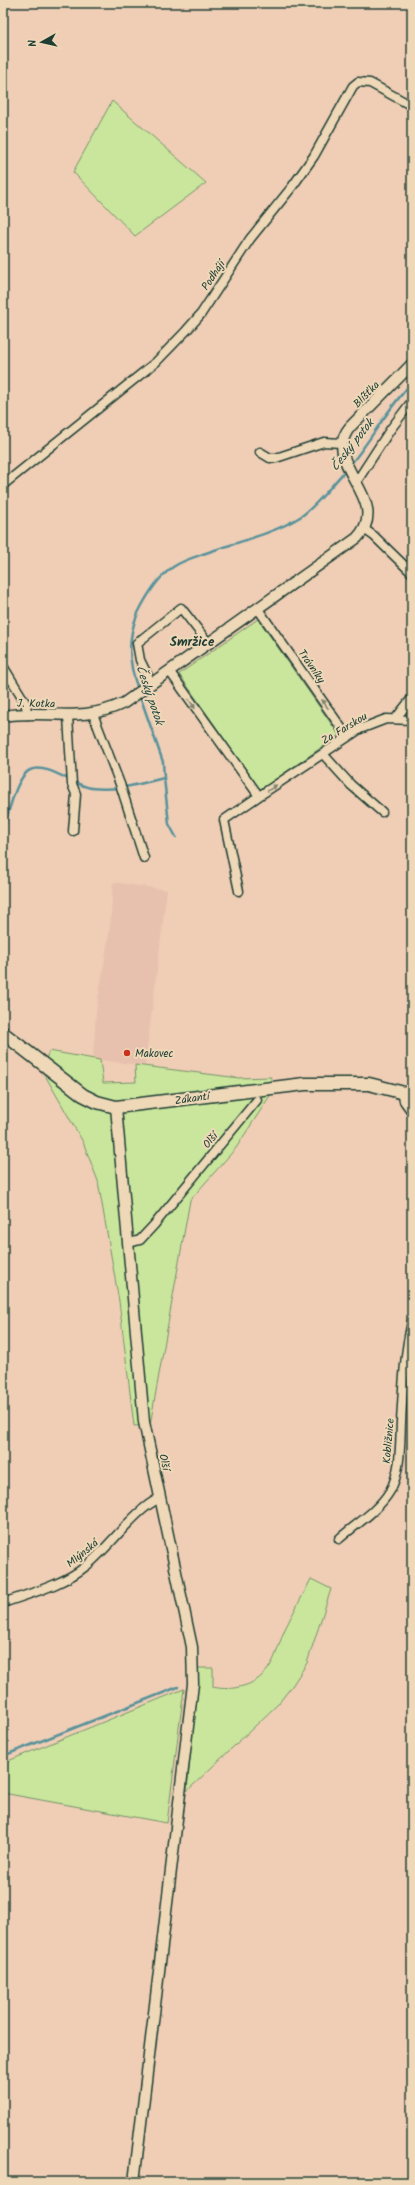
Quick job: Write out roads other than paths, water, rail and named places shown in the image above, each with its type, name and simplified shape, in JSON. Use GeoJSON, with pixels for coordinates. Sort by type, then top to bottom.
{"type":"FeatureCollection","features":[{"type":"Feature","properties":{"kind":"main road","name":"Zákantí"},"geometry":{"type":"LineString","coordinates":[[3,1033],[83,1095],[97,1102],[116,1107],[295,1084],[360,1083],[407,1094]]}},
{"type":"Feature","properties":{"kind":"street","name":"Podhájí"},"geometry":{"type":"LineString","coordinates":[[3,485],[156,362],[186,331],[200,314],[250,240],[292,187],[314,156],[354,86],[358,82],[370,83],[412,106]]}},
{"type":"Feature","properties":{"kind":"street","name":"Blíšťka"},"geometry":{"type":"LineString","coordinates":[[341,443],[350,427],[412,364]]}},
{"type":"Feature","properties":{"kind":"street"},"geometry":{"type":"LineString","coordinates":[[354,478],[412,401]]}},
{"type":"Feature","properties":{"kind":"street"},"geometry":{"type":"LineString","coordinates":[[73,832],[76,794],[73,780],[68,716],[93,714],[108,710],[134,697],[357,538],[364,529],[367,517],[366,505],[342,454],[341,443],[324,442],[276,458],[270,458],[260,452]]}},
{"type":"Feature","properties":{"kind":"street"},"geometry":{"type":"LineString","coordinates":[[364,529],[374,536],[412,573]]}},
{"type":"Feature","properties":{"kind":"street"},"geometry":{"type":"LineString","coordinates":[[150,685],[140,660],[137,643],[181,608],[209,644]]}},
{"type":"Feature","properties":{"kind":"street","name":"Trávníky"},"geometry":{"type":"LineString","coordinates":[[258,609],[347,736]]}},
{"type":"Feature","properties":{"kind":"street"},"geometry":{"type":"LineString","coordinates":[[3,666],[25,702],[28,715]]}},
{"type":"Feature","properties":{"kind":"street"},"geometry":{"type":"LineString","coordinates":[[170,672],[259,796]]}},
{"type":"Feature","properties":{"kind":"street"},"geometry":{"type":"LineString","coordinates":[[396,718],[412,698]]}},
{"type":"Feature","properties":{"kind":"street"},"geometry":{"type":"LineString","coordinates":[[93,714],[120,784],[144,858]]}},
{"type":"Feature","properties":{"kind":"street","name":"J. Kotka"},"geometry":{"type":"LineString","coordinates":[[3,716],[68,716]]}},
{"type":"Feature","properties":{"kind":"street","name":"Za Farskou"},"geometry":{"type":"LineString","coordinates":[[382,812],[351,785],[323,754],[347,736],[375,722],[396,718],[412,720]]}},
{"type":"Feature","properties":{"kind":"street"},"geometry":{"type":"LineString","coordinates":[[239,891],[224,820],[323,754]]}},
{"type":"Feature","properties":{"kind":"street"},"geometry":{"type":"LineString","coordinates":[[407,1094],[404,1101],[412,1112]]}},
{"type":"Feature","properties":{"kind":"street","name":"Olší"},"geometry":{"type":"LineString","coordinates":[[129,1243],[140,1240],[154,1226],[258,1100]]}},
{"type":"Feature","properties":{"kind":"street","name":"Olší"},"geometry":{"type":"LineString","coordinates":[[116,1107],[144,1422],[192,1647],[193,1684],[134,2182]]}},
{"type":"Feature","properties":{"kind":"street","name":"Kobližnice"},"geometry":{"type":"LineString","coordinates":[[339,1539],[377,1508],[390,1490],[394,1479],[400,1451],[406,1355],[412,1322]]}},
{"type":"Feature","properties":{"kind":"street","name":"Mlýnská"},"geometry":{"type":"LineString","coordinates":[[3,1603],[59,1583],[80,1571],[96,1558],[147,1506],[160,1498]]}},
{"type":"Feature","properties":{"kind":"waterway","name":"Český potok"},"geometry":{"type":"LineString","coordinates":[[350,465],[366,445],[395,402],[412,383]]}},
{"type":"Feature","properties":{"kind":"waterway","name":"Český potok"},"geometry":{"type":"LineString","coordinates":[[138,689],[132,670],[130,651],[134,622],[141,607],[162,576],[173,567],[185,561],[267,533],[300,517],[318,501],[347,469]]}},
{"type":"Feature","properties":{"kind":"waterway","name":"Český potok"},"geometry":{"type":"LineString","coordinates":[[3,830],[17,788],[25,774],[30,770],[37,768],[44,769],[84,786],[101,789],[128,786],[164,778],[163,762],[140,696]]}},
{"type":"Feature","properties":{"kind":"waterway"},"geometry":{"type":"LineString","coordinates":[[164,778],[169,824],[176,837]]}},
{"type":"Feature","properties":{"kind":"waterway"},"geometry":{"type":"LineString","coordinates":[[3,1756],[178,1687]]}},
{"type":"Feature","properties":{"kind":"place","name":"Makovec"},"geometry":{"type":"Point","coordinates":[127,1053]}},
{"type":"Feature","properties":{"kind":"district","name":"Smržice"},"geometry":{"type":"Point","coordinates":[192,641]}}]}
